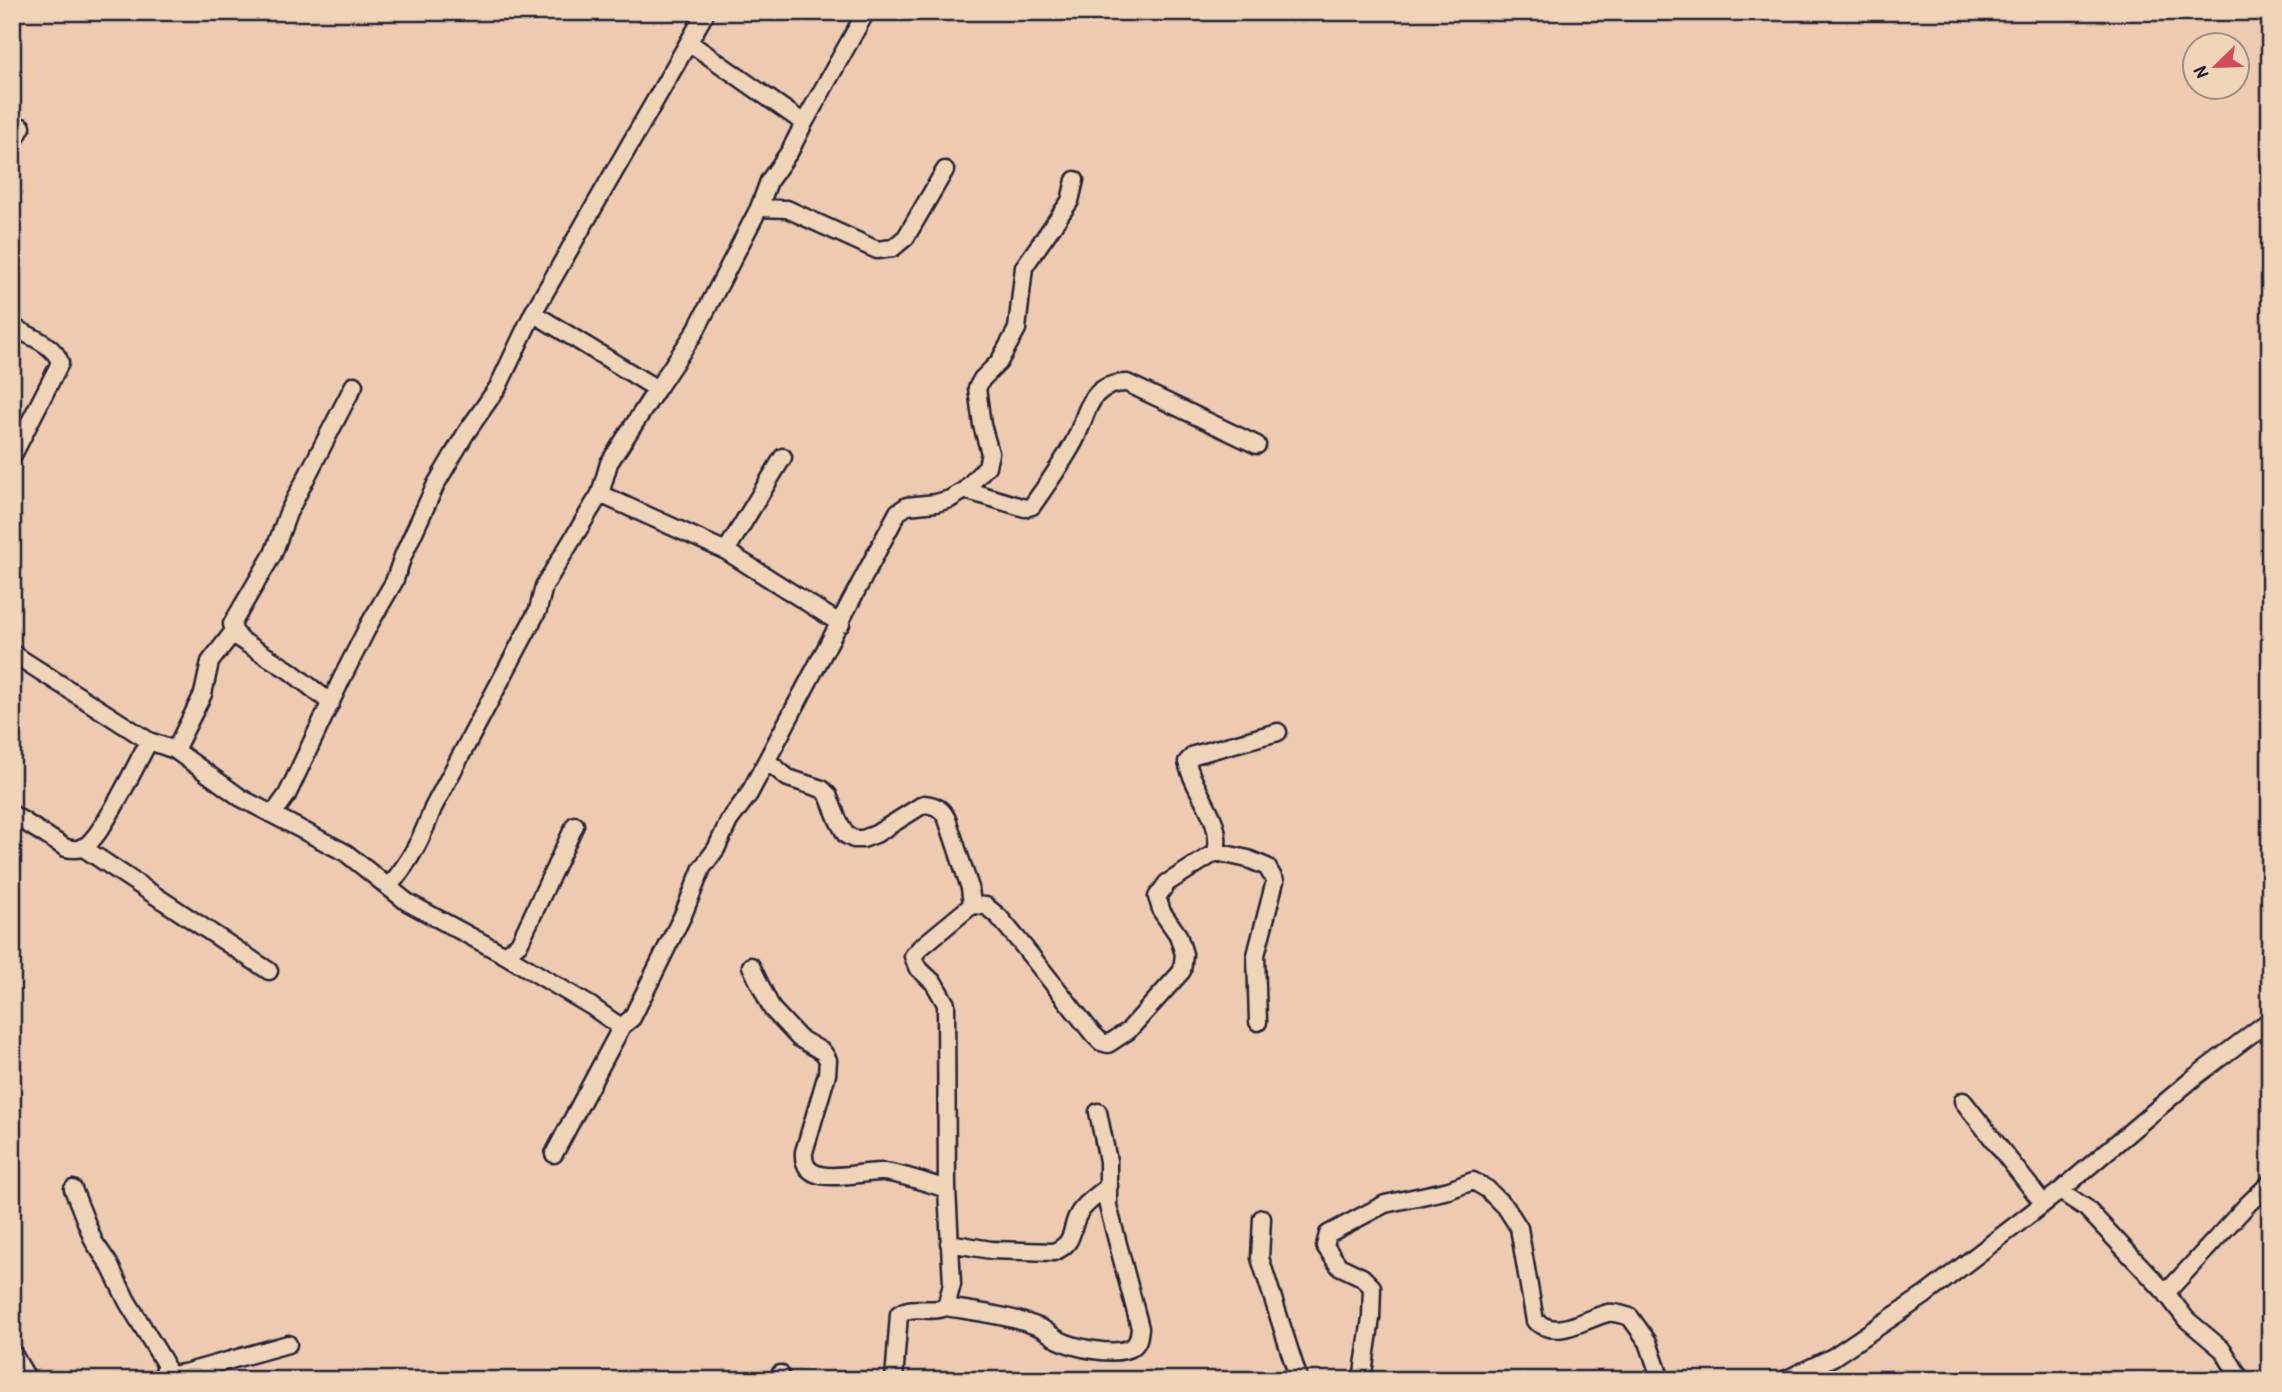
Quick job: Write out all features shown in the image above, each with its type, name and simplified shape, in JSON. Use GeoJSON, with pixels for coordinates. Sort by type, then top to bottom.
{"type":"FeatureCollection","features":[{"type":"Feature","properties":{"kind":"street"},"geometry":{"type":"LineString","coordinates":[[389,886],[405,868],[420,842],[433,808],[538,610],[544,586],[600,494],[609,464],[695,332],[759,208],[769,181],[790,151],[866,12]]}},
{"type":"Feature","properties":{"kind":"street"},"geometry":{"type":"LineString","coordinates":[[274,814],[287,795],[370,623],[394,582],[432,492],[466,433],[498,387],[533,313],[690,43],[701,13]]}},
{"type":"Feature","properties":{"kind":"street"},"geometry":{"type":"LineString","coordinates":[[690,43],[804,122]]}},
{"type":"Feature","properties":{"kind":"street"},"geometry":{"type":"LineString","coordinates":[[12,145],[22,127]]}},
{"type":"Feature","properties":{"kind":"street"},"geometry":{"type":"LineString","coordinates":[[759,208],[787,209],[877,250],[893,248],[906,237],[945,170]]}},
{"type":"Feature","properties":{"kind":"street"},"geometry":{"type":"LineString","coordinates":[[554,1154],[622,1026],[632,1018],[683,915],[702,867],[716,849],[729,821],[749,794],[898,512],[907,506],[936,503],[965,490],[987,466],[990,453],[982,425],[977,388],[999,362],[1017,329],[1024,267],[1070,201],[1075,180]]}},
{"type":"Feature","properties":{"kind":"street"},"geometry":{"type":"LineString","coordinates":[[533,313],[657,389]]}},
{"type":"Feature","properties":{"kind":"street"},"geometry":{"type":"LineString","coordinates":[[12,327],[58,354],[60,363],[12,457]]}},
{"type":"Feature","properties":{"kind":"street"},"geometry":{"type":"LineString","coordinates":[[965,490],[1025,508],[1032,506],[1074,441],[1088,404],[1098,393],[1119,383],[1127,383],[1257,445]]}},
{"type":"Feature","properties":{"kind":"street"},"geometry":{"type":"LineString","coordinates":[[331,704],[298,677],[241,640],[232,624],[273,554],[288,513],[354,385]]}},
{"type":"Feature","properties":{"kind":"street"},"geometry":{"type":"LineString","coordinates":[[726,551],[783,457]]}},
{"type":"Feature","properties":{"kind":"street"},"geometry":{"type":"LineString","coordinates":[[600,494],[726,551],[841,624]]}},
{"type":"Feature","properties":{"kind":"street"},"geometry":{"type":"LineString","coordinates":[[175,750],[203,694],[210,662],[234,631]]}},
{"type":"Feature","properties":{"kind":"street"},"geometry":{"type":"LineString","coordinates":[[12,653],[149,741],[175,750],[242,798],[346,853],[407,902],[505,955],[622,1026]]}},
{"type":"Feature","properties":{"kind":"street"},"geometry":{"type":"LineString","coordinates":[[946,1307],[951,1284],[947,1189],[946,1004],[934,982],[917,967],[913,956],[972,905],[986,906],[999,917],[1093,1034],[1101,1042],[1108,1044],[1128,1031],[1182,971],[1184,954],[1178,935],[1161,912],[1157,897],[1167,883],[1216,852],[1219,840],[1215,826],[1189,774],[1187,762],[1194,755],[1279,732]]}},
{"type":"Feature","properties":{"kind":"street"},"geometry":{"type":"LineString","coordinates":[[12,814],[66,848],[82,848],[101,826],[149,741]]}},
{"type":"Feature","properties":{"kind":"street"},"geometry":{"type":"LineString","coordinates":[[767,761],[788,778],[822,789],[828,795],[846,835],[855,839],[876,834],[924,804],[933,804],[943,811],[970,888],[972,905]]}},
{"type":"Feature","properties":{"kind":"street"},"geometry":{"type":"LineString","coordinates":[[505,955],[519,944],[575,825]]}},
{"type":"Feature","properties":{"kind":"street"},"geometry":{"type":"LineString","coordinates":[[82,848],[270,971]]}},
{"type":"Feature","properties":{"kind":"street"},"geometry":{"type":"LineString","coordinates":[[1216,852],[1248,859],[1267,867],[1275,881],[1256,955],[1258,1022]]}},
{"type":"Feature","properties":{"kind":"street"},"geometry":{"type":"LineString","coordinates":[[751,966],[772,1009],[799,1038],[823,1052],[828,1060],[827,1074],[804,1152],[804,1159],[810,1168],[832,1178],[880,1172],[897,1174],[947,1189]]}},
{"type":"Feature","properties":{"kind":"street"},"geometry":{"type":"LineString","coordinates":[[1785,1380],[1833,1357],[1925,1295],[2060,1191],[2196,1076],[2270,1020]]}},
{"type":"Feature","properties":{"kind":"street"},"geometry":{"type":"LineString","coordinates":[[1963,1101],[2043,1203]]}},
{"type":"Feature","properties":{"kind":"street"},"geometry":{"type":"LineString","coordinates":[[894,1380],[899,1314],[909,1309],[940,1310],[946,1307],[989,1314],[1041,1329],[1060,1341],[1098,1351],[1134,1347],[1139,1339],[1140,1328],[1108,1206],[1108,1161],[1098,1112]]}},
{"type":"Feature","properties":{"kind":"street"},"geometry":{"type":"LineString","coordinates":[[1362,1380],[1372,1287],[1362,1277],[1339,1266],[1325,1247],[1328,1234],[1385,1204],[1449,1190],[1473,1181],[1487,1189],[1507,1209],[1519,1228],[1535,1321],[1544,1328],[1567,1328],[1611,1312],[1630,1317],[1648,1342],[1661,1380]]}},
{"type":"Feature","properties":{"kind":"street"},"geometry":{"type":"LineString","coordinates":[[2166,1293],[2248,1203],[2270,1183]]}},
{"type":"Feature","properties":{"kind":"street"},"geometry":{"type":"LineString","coordinates":[[949,1242],[991,1250],[1053,1252],[1063,1249],[1070,1241],[1081,1209],[1108,1186]]}},
{"type":"Feature","properties":{"kind":"street"},"geometry":{"type":"LineString","coordinates":[[73,1189],[94,1242],[164,1362],[166,1368],[158,1378]]}},
{"type":"Feature","properties":{"kind":"street"},"geometry":{"type":"LineString","coordinates":[[2060,1191],[2086,1208],[2186,1318],[2223,1350],[2241,1380]]}},
{"type":"Feature","properties":{"kind":"street"},"geometry":{"type":"LineString","coordinates":[[1262,1218],[1261,1258],[1298,1380]]}},
{"type":"Feature","properties":{"kind":"street"},"geometry":{"type":"LineString","coordinates":[[158,1378],[288,1344]]}},
{"type":"Feature","properties":{"kind":"street"},"geometry":{"type":"LineString","coordinates":[[12,1352],[28,1380]]}}]}
